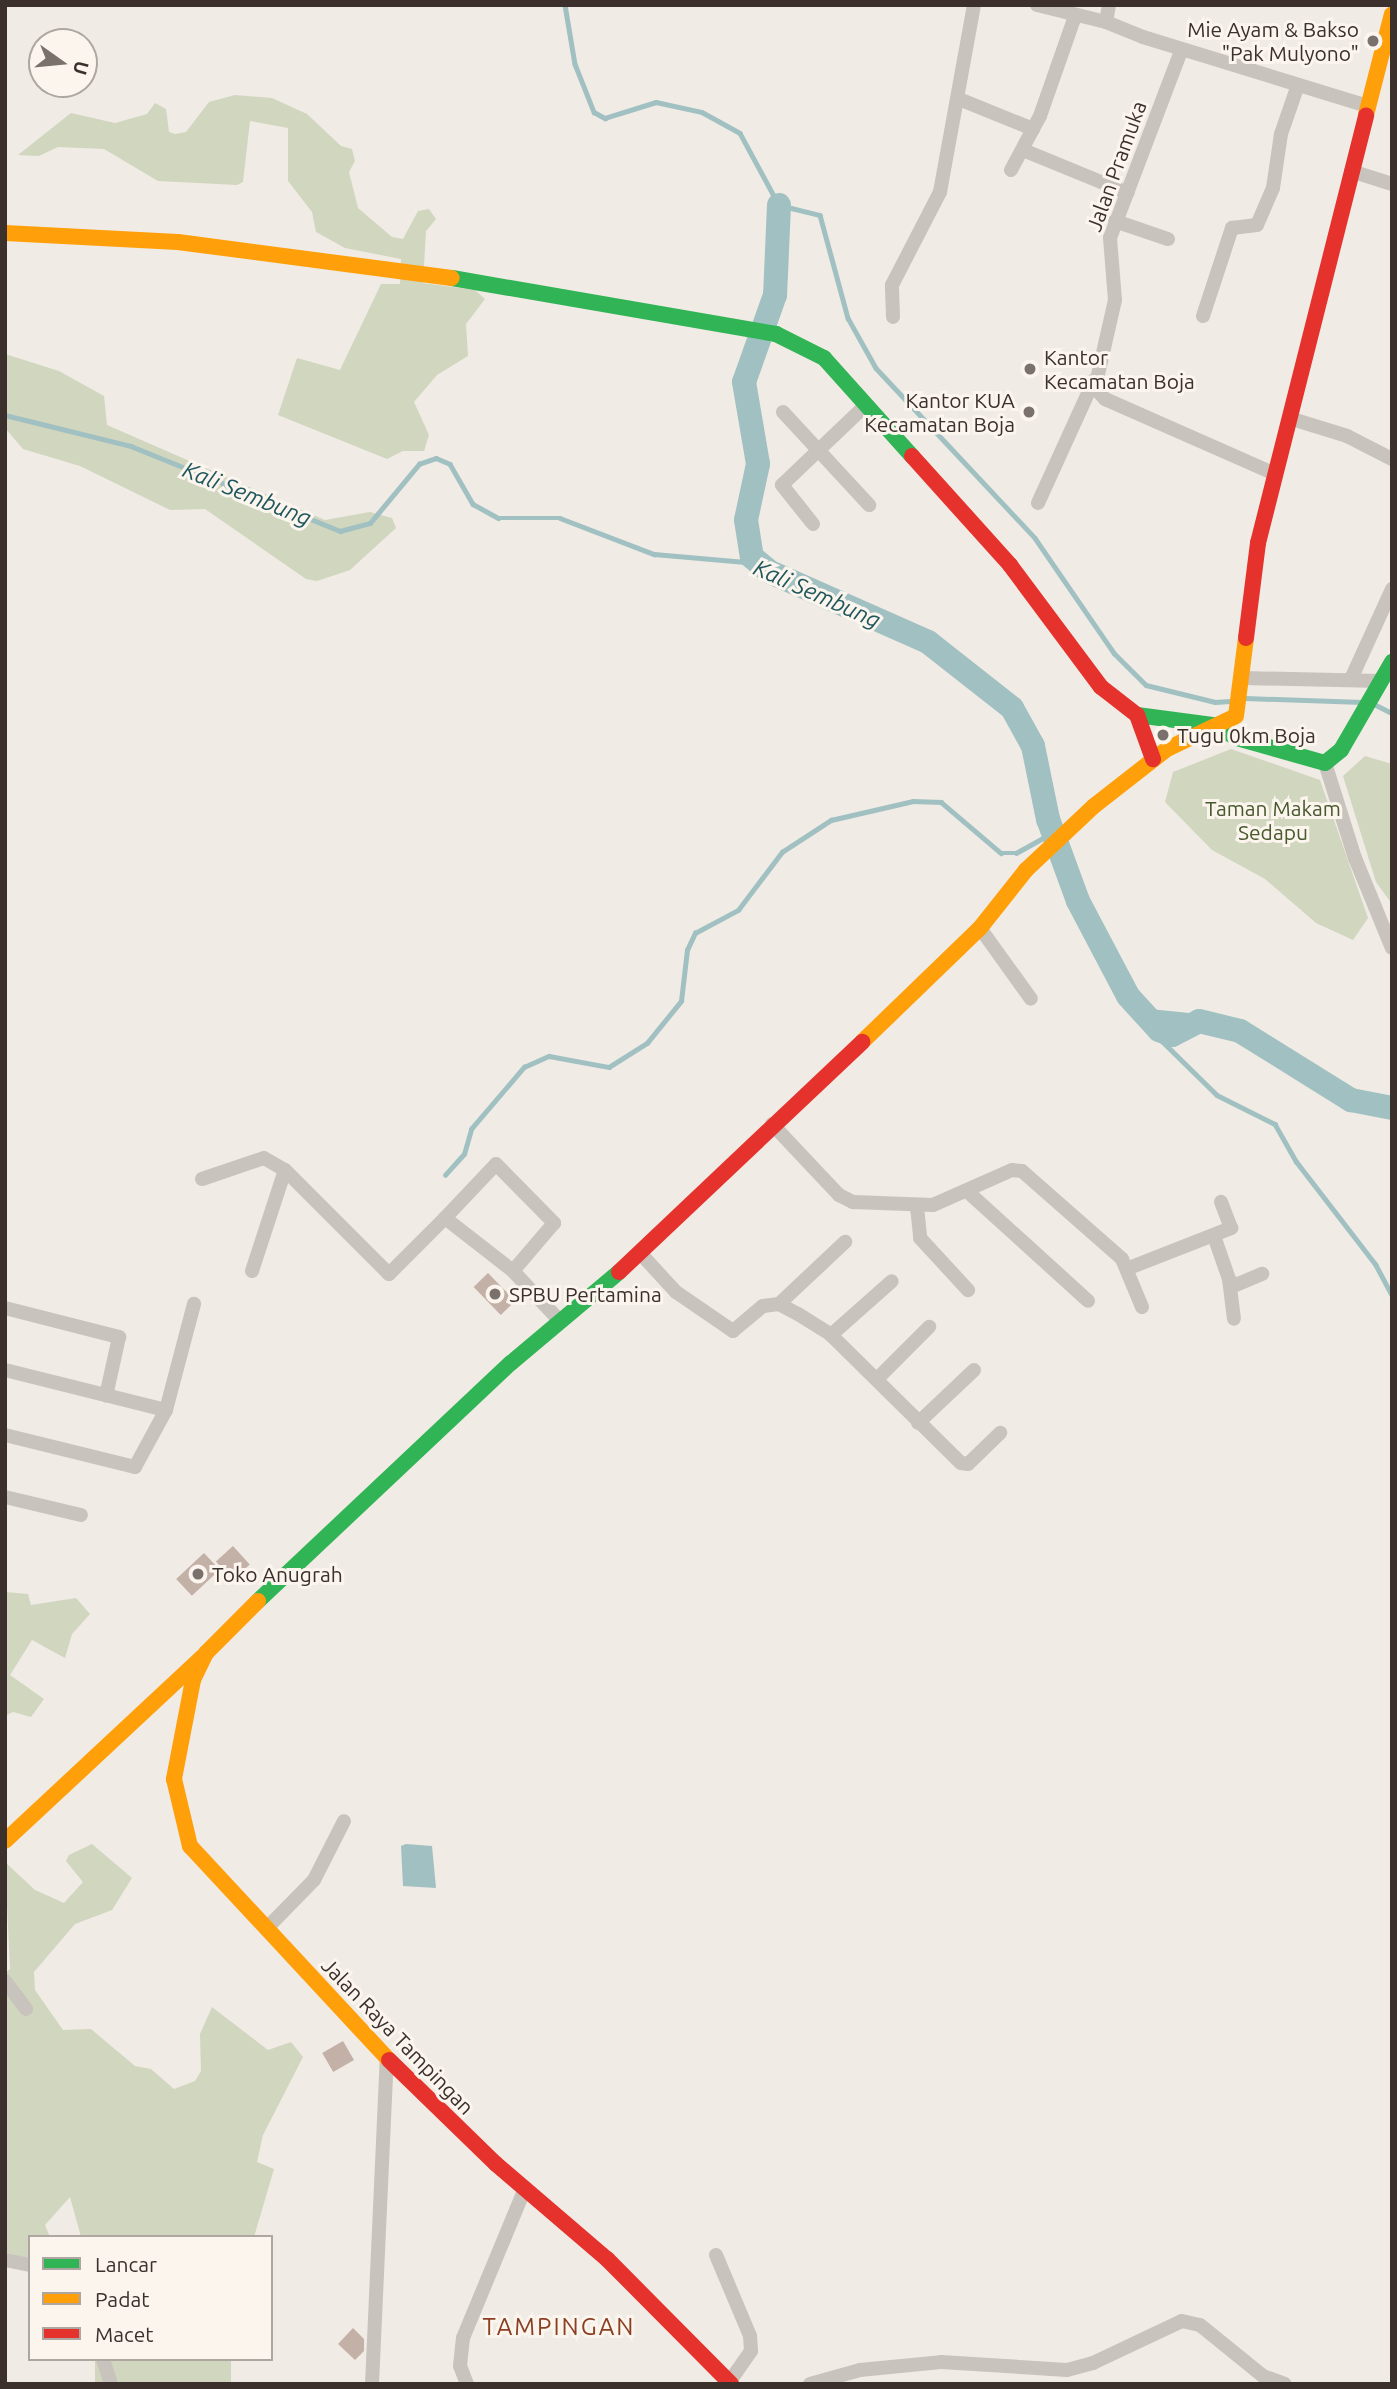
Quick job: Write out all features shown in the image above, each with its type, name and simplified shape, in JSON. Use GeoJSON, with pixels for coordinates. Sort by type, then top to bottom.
{"type":"FeatureCollection","features":[{"type":"Feature","properties":{"kind":"main road"},"geometry":{"type":"LineString","coordinates":[[8,1833],[206,1653],[559,1320],[641,1254],[772,1124],[980,928],[1031,874],[1153,758],[1212,725],[1236,716],[1240,708],[1250,591],[1275,474],[1392,14]]}},
{"type":"Feature","properties":{"kind":"main road"},"geometry":{"type":"LineString","coordinates":[[5,233],[178,242],[288,256],[524,287],[739,330],[776,334],[824,358],[1010,565],[1101,687],[1137,715],[1212,725],[1237,738],[1325,763],[1341,750],[1392,662]]}},
{"type":"Feature","properties":{"kind":"main road"},"geometry":{"type":"LineString","coordinates":[[1137,715],[1153,758]]}},
{"type":"Feature","properties":{"kind":"main road","name":"Jalan Raya Tampingan"},"geometry":{"type":"LineString","coordinates":[[206,1653],[179,1730],[174,1779],[177,1807],[191,1846],[387,2058],[525,2188],[607,2259],[730,2383]]}},
{"type":"Feature","properties":{"kind":"street"},"geometry":{"type":"LineString","coordinates":[[893,317],[890,292],[940,192],[974,5]]}},
{"type":"Feature","properties":{"kind":"street"},"geometry":{"type":"LineString","coordinates":[[1037,5],[1106,22],[1181,51],[1367,106]]}},
{"type":"Feature","properties":{"kind":"street"},"geometry":{"type":"LineString","coordinates":[[1106,22],[1109,5]]}},
{"type":"Feature","properties":{"kind":"street"},"geometry":{"type":"LineString","coordinates":[[1011,170],[1033,129],[1075,16]]}},
{"type":"Feature","properties":{"kind":"street","name":"Jalan Pramuka"},"geometry":{"type":"LineString","coordinates":[[1038,503],[1094,380],[1115,300],[1109,259],[1115,221],[1181,51]]}},
{"type":"Feature","properties":{"kind":"street"},"geometry":{"type":"LineString","coordinates":[[1203,316],[1232,228],[1257,225],[1273,188],[1281,134],[1298,85]]}},
{"type":"Feature","properties":{"kind":"street"},"geometry":{"type":"LineString","coordinates":[[959,99],[1033,129]]}},
{"type":"Feature","properties":{"kind":"street"},"geometry":{"type":"LineString","coordinates":[[1023,150],[1128,193]]}},
{"type":"Feature","properties":{"kind":"street"},"geometry":{"type":"LineString","coordinates":[[1351,171],[1392,184]]}},
{"type":"Feature","properties":{"kind":"street"},"geometry":{"type":"LineString","coordinates":[[1115,221],[1168,239]]}},
{"type":"Feature","properties":{"kind":"street"},"geometry":{"type":"LineString","coordinates":[[1094,380],[1105,399],[1275,474]]}},
{"type":"Feature","properties":{"kind":"street"},"geometry":{"type":"LineString","coordinates":[[813,524],[782,485],[817,447],[865,406]]}},
{"type":"Feature","properties":{"kind":"street"},"geometry":{"type":"LineString","coordinates":[[783,412],[869,505]]}},
{"type":"Feature","properties":{"kind":"street"},"geometry":{"type":"LineString","coordinates":[[1289,418],[1347,436],[1392,459]]}},
{"type":"Feature","properties":{"kind":"street"},"geometry":{"type":"LineString","coordinates":[[1351,679],[1392,589]]}},
{"type":"Feature","properties":{"kind":"street"},"geometry":{"type":"LineString","coordinates":[[1243,679],[1351,679],[1378,685]]}},
{"type":"Feature","properties":{"kind":"street"},"geometry":{"type":"LineString","coordinates":[[1325,763],[1355,858],[1392,948]]}},
{"type":"Feature","properties":{"kind":"street"},"geometry":{"type":"LineString","coordinates":[[980,928],[1031,999]]}},
{"type":"Feature","properties":{"kind":"street"},"geometry":{"type":"LineString","coordinates":[[772,1124],[839,1195],[853,1202],[917,1208],[968,1192],[1012,1170],[1022,1171],[1129,1268],[1143,1307]]}},
{"type":"Feature","properties":{"kind":"street"},"geometry":{"type":"LineString","coordinates":[[202,1179],[264,1158],[285,1170],[389,1274],[496,1164],[554,1223],[513,1270]]}},
{"type":"Feature","properties":{"kind":"street"},"geometry":{"type":"LineString","coordinates":[[252,1271],[285,1170]]}},
{"type":"Feature","properties":{"kind":"street"},"geometry":{"type":"LineString","coordinates":[[968,1192],[1088,1301]]}},
{"type":"Feature","properties":{"kind":"street"},"geometry":{"type":"LineString","coordinates":[[1129,1268],[1231,1227],[1221,1202]]}},
{"type":"Feature","properties":{"kind":"street"},"geometry":{"type":"LineString","coordinates":[[917,1208],[920,1238],[968,1290]]}},
{"type":"Feature","properties":{"kind":"street"},"geometry":{"type":"LineString","coordinates":[[445,1218],[513,1270],[559,1320]]}},
{"type":"Feature","properties":{"kind":"street"},"geometry":{"type":"LineString","coordinates":[[1214,1236],[1231,1287],[1234,1319]]}},
{"type":"Feature","properties":{"kind":"street"},"geometry":{"type":"LineString","coordinates":[[641,1254],[676,1292],[733,1331],[763,1306],[779,1304],[845,1242]]}},
{"type":"Feature","properties":{"kind":"street"},"geometry":{"type":"LineString","coordinates":[[1231,1287],[1262,1274]]}},
{"type":"Feature","properties":{"kind":"street"},"geometry":{"type":"LineString","coordinates":[[831,1335],[892,1281]]}},
{"type":"Feature","properties":{"kind":"street"},"geometry":{"type":"LineString","coordinates":[[5,1435],[135,1467],[166,1410],[194,1304]]}},
{"type":"Feature","properties":{"kind":"street"},"geometry":{"type":"LineString","coordinates":[[779,1304],[831,1335],[961,1463],[968,1464],[1000,1433]]}},
{"type":"Feature","properties":{"kind":"street"},"geometry":{"type":"LineString","coordinates":[[5,1308],[119,1337],[106,1396]]}},
{"type":"Feature","properties":{"kind":"street"},"geometry":{"type":"LineString","coordinates":[[877,1379],[929,1327]]}},
{"type":"Feature","properties":{"kind":"street"},"geometry":{"type":"LineString","coordinates":[[5,1370],[166,1410]]}},
{"type":"Feature","properties":{"kind":"street"},"geometry":{"type":"LineString","coordinates":[[918,1423],[974,1370]]}},
{"type":"Feature","properties":{"kind":"street"},"geometry":{"type":"LineString","coordinates":[[5,1497],[81,1515]]}},
{"type":"Feature","properties":{"kind":"street"},"geometry":{"type":"LineString","coordinates":[[266,1929],[314,1880],[344,1821]]}},
{"type":"Feature","properties":{"kind":"street"},"geometry":{"type":"LineString","coordinates":[[5,1980],[26,2009]]}},
{"type":"Feature","properties":{"kind":"street"},"geometry":{"type":"LineString","coordinates":[[372,2384],[387,2058]]}},
{"type":"Feature","properties":{"kind":"street"},"geometry":{"type":"LineString","coordinates":[[467,2384],[460,2367],[463,2338],[525,2188]]}},
{"type":"Feature","properties":{"kind":"street"},"geometry":{"type":"LineString","coordinates":[[716,2255],[750,2336],[751,2351],[730,2383]]}},
{"type":"Feature","properties":{"kind":"street"},"geometry":{"type":"LineString","coordinates":[[5,2260],[28,2265]]}},
{"type":"Feature","properties":{"kind":"street"},"geometry":{"type":"LineString","coordinates":[[810,2384],[860,2371],[941,2362],[1067,2370],[1093,2363],[1182,2321],[1200,2325],[1263,2376],[1285,2384]]}},
{"type":"Feature","properties":{"kind":"street"},"geometry":{"type":"LineString","coordinates":[[104,2361],[111,2384]]}},
{"type":"Feature","properties":{"kind":"green space"},"geometry":{"type":"Polygon","coordinates":[[[235,95],[272,98],[307,114],[341,146],[352,149],[355,161],[349,172],[358,208],[392,237],[403,239],[418,211],[429,209],[436,219],[426,231],[423,283],[475,290],[485,299],[466,324],[468,356],[437,375],[414,402],[429,435],[424,451],[403,451],[387,459],[278,415],[297,358],[340,370],[381,284],[400,284],[401,259],[345,248],[316,232],[312,212],[288,181],[288,128],[250,121],[243,182],[237,185],[158,181],[104,149],[58,147],[39,156],[18,155],[71,113],[115,123],[147,114],[155,103],[166,109],[169,132],[175,134],[186,132],[209,102],[235,95]]]}},
{"type":"Feature","properties":{"kind":"green space"},"geometry":{"type":"Polygon","coordinates":[[[5,354],[59,371],[104,396],[107,425],[325,520],[370,512],[392,518],[396,528],[350,570],[317,581],[306,579],[205,509],[170,510],[80,466],[23,449],[5,428],[5,354]]]}},
{"type":"Feature","properties":{"kind":"green space","name":"Taman Makam Sedapu"},"geometry":{"type":"Polygon","coordinates":[[[1231,749],[1320,780],[1368,918],[1353,940],[1316,923],[1265,879],[1212,850],[1165,802],[1173,772],[1231,749]]]}},
{"type":"Feature","properties":{"kind":"green space"},"geometry":{"type":"Polygon","coordinates":[[[1365,756],[1392,764],[1392,904],[1376,882],[1343,776],[1365,756]]]}},
{"type":"Feature","properties":{"kind":"green space"},"geometry":{"type":"Polygon","coordinates":[[[5,1592],[28,1594],[31,1605],[76,1598],[90,1614],[72,1634],[65,1658],[32,1640],[10,1675],[44,1699],[31,1717],[13,1712],[5,1716],[5,1592]]]}},
{"type":"Feature","properties":{"kind":"green space"},"geometry":{"type":"Polygon","coordinates":[[[92,1844],[132,1878],[112,1910],[75,1924],[34,1972],[35,1990],[63,2030],[91,2029],[135,2066],[151,2069],[174,2089],[195,2081],[201,2071],[200,2034],[212,2007],[268,2050],[291,2042],[303,2057],[263,2135],[257,2162],[274,2169],[255,2235],[80,2235],[70,2197],[45,2225],[49,2235],[28,2235],[28,2258],[5,2254],[5,1973],[10,1969],[5,1862],[35,1890],[64,1903],[83,1882],[66,1861],[69,1855],[92,1844]]]}},
{"type":"Feature","properties":{"kind":"green space"},"geometry":{"type":"Polygon","coordinates":[[[95,2361],[231,2361],[231,2384],[95,2384],[95,2361]]]}},
{"type":"Feature","properties":{"kind":"water"},"geometry":{"type":"Polygon","coordinates":[[[401,1846],[432,1846],[436,1888],[403,1886],[401,1846]]]}},
{"type":"Feature","properties":{"kind":"building","name":"SPBU Pertamina"},"geometry":{"type":"Polygon","coordinates":[[[488,1273],[515,1301],[501,1315],[474,1287],[488,1273]]]}},
{"type":"Feature","properties":{"kind":"building","name":"Toko Anugrah"},"geometry":{"type":"Polygon","coordinates":[[[233,1546],[250,1565],[233,1580],[216,1561],[233,1546]]]}},
{"type":"Feature","properties":{"kind":"building","name":"Toko Anugrah"},"geometry":{"type":"Polygon","coordinates":[[[204,1553],[220,1570],[192,1596],[176,1579],[204,1553]]]}},
{"type":"Feature","properties":{"kind":"building"},"geometry":{"type":"Polygon","coordinates":[[[343,2041],[354,2060],[333,2072],[322,2053],[343,2041]]]}},
{"type":"Feature","properties":{"kind":"building"},"geometry":{"type":"Polygon","coordinates":[[[353,2328],[364,2339],[364,2351],[355,2360],[338,2344],[353,2328]]]}},
{"type":"Feature","properties":{"kind":"waterway"},"geometry":{"type":"LineString","coordinates":[[565,5],[575,64],[594,112],[605,118],[656,102],[702,112],[740,133],[779,205],[820,215],[848,318],[876,368],[1035,538],[1114,653],[1146,685],[1215,702],[1230,701]]}},
{"type":"Feature","properties":{"kind":"waterway","name":"Kali Sembung"},"geometry":{"type":"LineString","coordinates":[[779,205],[775,295],[744,382],[758,464],[746,520],[752,557],[770,572],[928,642],[1012,708],[1033,746],[1048,819],[1078,901],[1128,996],[1159,1030],[1172,1035],[1199,1021],[1240,1031],[1351,1100],[1392,1108]]}},
{"type":"Feature","properties":{"kind":"waterway","name":"Kali Sembung"},"geometry":{"type":"LineString","coordinates":[[5,415],[131,446],[340,531],[370,523],[419,464],[436,458],[450,464],[473,504],[498,518],[560,518],[654,554],[757,563]]}},
{"type":"Feature","properties":{"kind":"waterway"},"geometry":{"type":"LineString","coordinates":[[1245,698],[1362,702]]}},
{"type":"Feature","properties":{"kind":"waterway"},"geometry":{"type":"LineString","coordinates":[[1374,704],[1392,713]]}},
{"type":"Feature","properties":{"kind":"waterway"},"geometry":{"type":"LineString","coordinates":[[445,1175],[464,1154],[471,1129],[524,1067],[549,1056],[609,1067],[647,1043],[681,1001],[687,950],[695,933],[738,910],[782,852],[831,820],[913,801],[941,802],[1001,853],[1016,853],[1047,836]]}},
{"type":"Feature","properties":{"kind":"waterway","name":"Kali Sembung"},"geometry":{"type":"LineString","coordinates":[[1149,1016],[1199,1021]]}},
{"type":"Feature","properties":{"kind":"waterway"},"geometry":{"type":"LineString","coordinates":[[1159,1030],[1159,1038],[1217,1095],[1275,1124],[1296,1161],[1376,1265],[1392,1295]]}},
{"type":"Feature","properties":{"kind":"traffic: fast"},"geometry":{"type":"LineString","coordinates":[[452,278],[776,334],[824,358],[912,456]]}},
{"type":"Feature","properties":{"kind":"traffic: fast"},"geometry":{"type":"LineString","coordinates":[[1137,715],[1212,725],[1237,738],[1325,763],[1341,750],[1392,662]]}},
{"type":"Feature","properties":{"kind":"traffic: fast"},"geometry":{"type":"LineString","coordinates":[[258,1601],[511,1363],[619,1272]]}},
{"type":"Feature","properties":{"kind":"traffic: slow"},"geometry":{"type":"LineString","coordinates":[[1366,115],[1392,14]]}},
{"type":"Feature","properties":{"kind":"traffic: slow"},"geometry":{"type":"LineString","coordinates":[[5,233],[178,242],[452,278]]}},
{"type":"Feature","properties":{"kind":"traffic: slow"},"geometry":{"type":"LineString","coordinates":[[862,1042],[980,928],[1026,870],[1094,806],[1167,749],[1236,716],[1246,638]]}},
{"type":"Feature","properties":{"kind":"traffic: slow"},"geometry":{"type":"LineString","coordinates":[[258,1601],[206,1653],[193,1680],[174,1779],[190,1846],[389,2060]]}},
{"type":"Feature","properties":{"kind":"traffic: slow"},"geometry":{"type":"LineString","coordinates":[[5,1841],[202,1657]]}},
{"type":"Feature","properties":{"kind":"traffic: jam"},"geometry":{"type":"LineString","coordinates":[[1246,638],[1258,543],[1366,115]]}},
{"type":"Feature","properties":{"kind":"traffic: jam"},"geometry":{"type":"LineString","coordinates":[[912,456],[1010,565],[1101,687],[1137,715],[1153,759]]}},
{"type":"Feature","properties":{"kind":"traffic: jam"},"geometry":{"type":"LineString","coordinates":[[619,1272],[862,1042]]}},
{"type":"Feature","properties":{"kind":"traffic: jam"},"geometry":{"type":"LineString","coordinates":[[389,2060],[496,2164],[607,2259],[731,2384]]}},
{"type":"Feature","properties":{"kind":"place","name":"Mie Ayam & Bakso \"Pak Mulyono\""},"geometry":{"type":"Point","coordinates":[1373,41]}},
{"type":"Feature","properties":{"kind":"place","name":"Kantor Kecamatan Boja"},"geometry":{"type":"Point","coordinates":[1030,369]}},
{"type":"Feature","properties":{"kind":"place","name":"Kantor KUA Kecamatan Boja"},"geometry":{"type":"Point","coordinates":[1029,412]}},
{"type":"Feature","properties":{"kind":"place","name":"Tugu 0km Boja"},"geometry":{"type":"Point","coordinates":[1163,735]}},
{"type":"Feature","properties":{"kind":"place","name":"SPBU Pertamina"},"geometry":{"type":"Point","coordinates":[495,1294]}},
{"type":"Feature","properties":{"kind":"place","name":"Toko Anugrah"},"geometry":{"type":"Point","coordinates":[198,1574]}},
{"type":"Feature","properties":{"kind":"district","name":"TAMPINGAN"},"geometry":{"type":"Point","coordinates":[559,2327]}}]}
